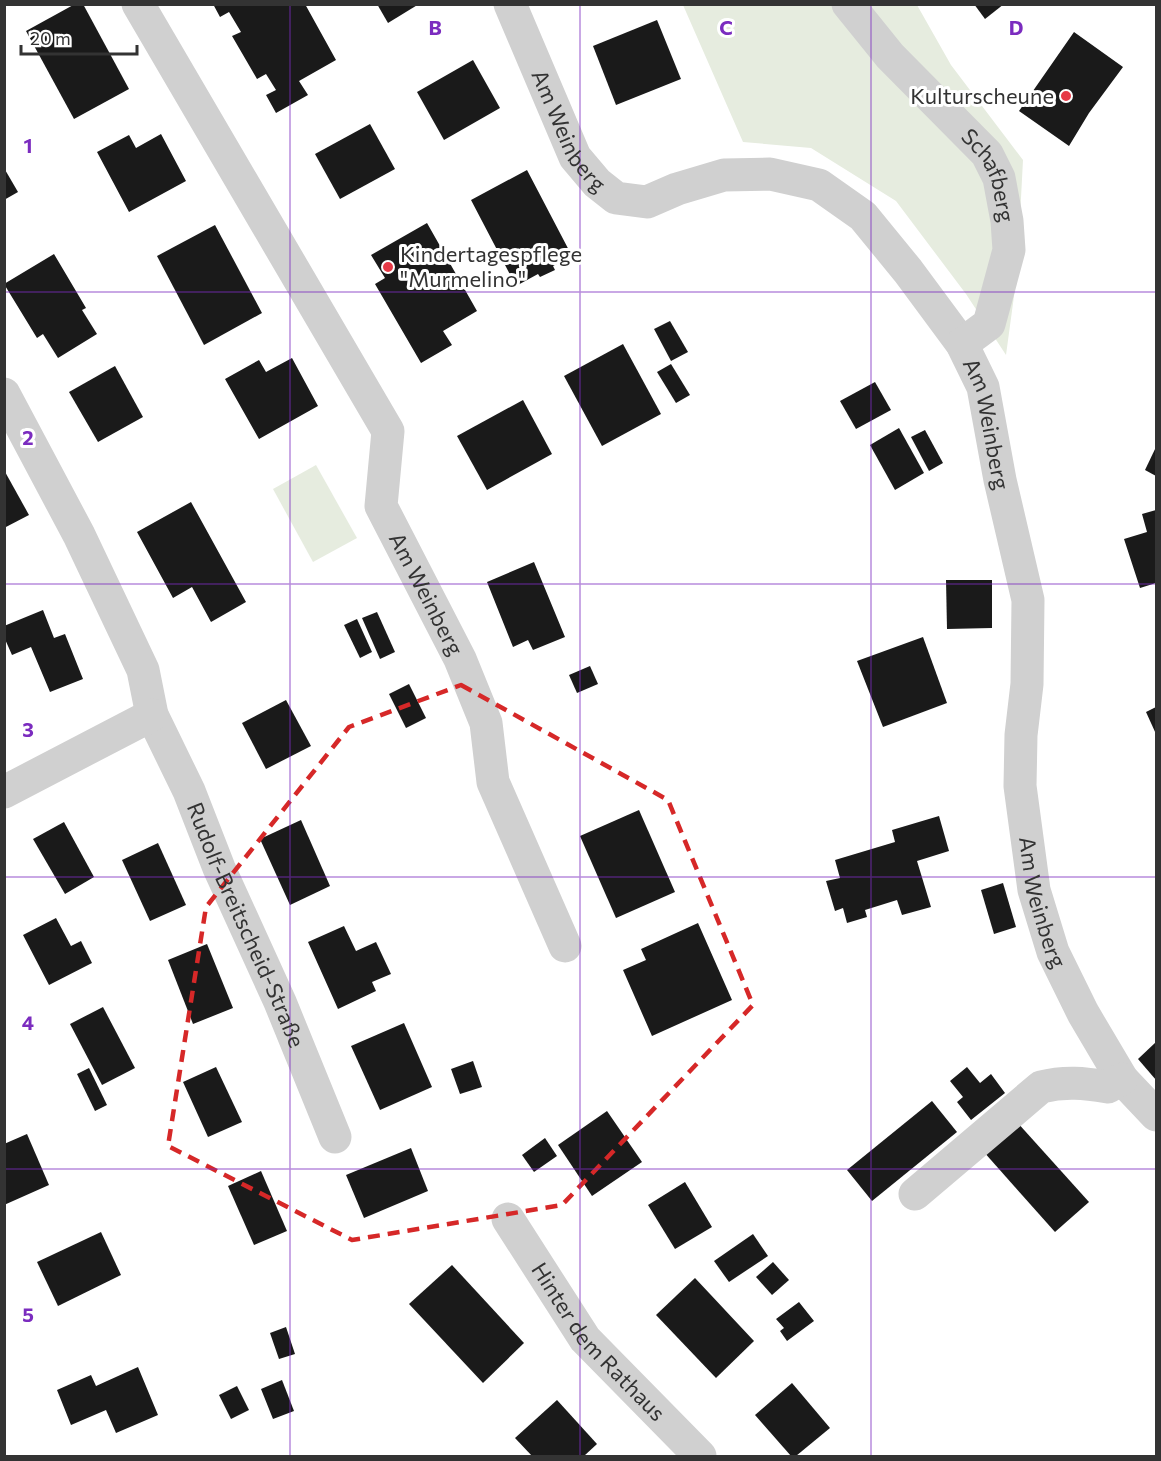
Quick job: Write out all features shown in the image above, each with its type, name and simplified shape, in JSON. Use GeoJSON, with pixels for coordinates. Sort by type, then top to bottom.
{"type":"FeatureCollection","features":[{"type":"Feature","properties":{"kind":"street","name":"Am Weinberg"},"geometry":{"type":"LineString","coordinates":[[138,4],[387,431],[381,506],[460,659],[486,723],[494,782],[565,946]]}},
{"type":"Feature","properties":{"kind":"street","name":"Am Weinberg"},"geometry":{"type":"LineString","coordinates":[[510,4],[575,157],[597,183],[616,198],[647,202],[677,189],[724,175],[770,174],[819,185],[862,216],[908,271],[962,344],[983,387],[1000,480],[1028,600],[1027,684],[1020,786],[1034,890],[1053,952],[1083,1013],[1122,1079],[1156,1115]]}},
{"type":"Feature","properties":{"kind":"street","name":"Schafberg"},"geometry":{"type":"LineString","coordinates":[[848,4],[890,56],[987,154],[999,178],[1007,220],[1009,250],[988,324],[962,344]]}},
{"type":"Feature","properties":{"kind":"street","name":"Rudolf-Breitscheid-Straße"},"geometry":{"type":"LineString","coordinates":[[4,394],[79,535],[143,670],[152,716],[189,791],[219,868],[280,1002],[335,1137]]}},
{"type":"Feature","properties":{"kind":"street"},"geometry":{"type":"LineString","coordinates":[[4,792],[152,716]]}},
{"type":"Feature","properties":{"kind":"street"},"geometry":{"type":"LineString","coordinates":[[915,1194],[1041,1087],[1061,1082],[1081,1082],[1108,1088],[1122,1079]]}},
{"type":"Feature","properties":{"kind":"street","name":"Hinter dem Rathaus"},"geometry":{"type":"LineString","coordinates":[[508,1220],[585,1339],[700,1456]]}},
{"type":"Feature","properties":{"kind":"highlighted area"},"geometry":{"type":"Polygon","coordinates":[[[461,685],[668,800],[753,1005],[562,1205],[352,1240],[168,1146],[206,907],[349,727],[461,685]]]}},
{"type":"Feature","properties":{"kind":"shaded area"},"geometry":{"type":"Polygon","coordinates":[[[683,5],[917,5],[951,65],[1023,160],[1017,274],[1006,355],[966,294],[896,201],[811,148],[743,142],[683,5]]]}},
{"type":"Feature","properties":{"kind":"shaded area"},"geometry":{"type":"Polygon","coordinates":[[[316,465],[357,538],[313,562],[273,489],[316,465]]]}},
{"type":"Feature","properties":{"kind":"building"},"geometry":{"type":"Polygon","coordinates":[[[75,4],[83,4],[129,89],[74,119],[26,31],[75,4]]]}},
{"type":"Feature","properties":{"kind":"building"},"geometry":{"type":"Polygon","coordinates":[[[213,4],[305,4],[336,60],[299,81],[308,95],[276,113],[266,95],[276,90],[266,74],[257,79],[232,36],[241,32],[229,12],[220,17],[213,4]]]}},
{"type":"Feature","properties":{"kind":"building"},"geometry":{"type":"Polygon","coordinates":[[[377,4],[419,4],[388,23],[377,4]]]}},
{"type":"Feature","properties":{"kind":"building"},"geometry":{"type":"Polygon","coordinates":[[[974,4],[1004,4],[985,19],[974,4]]]}},
{"type":"Feature","properties":{"kind":"building"},"geometry":{"type":"Polygon","coordinates":[[[657,20],[681,79],[616,105],[593,46],[657,20]]]}},
{"type":"Feature","properties":{"kind":"building","name":"Kulturscheune"},"geometry":{"type":"Polygon","coordinates":[[[1074,32],[1123,67],[1089,113],[1069,146],[1019,111],[1074,32]]]}},
{"type":"Feature","properties":{"kind":"building"},"geometry":{"type":"Polygon","coordinates":[[[473,60],[500,108],[444,140],[417,92],[473,60]]]}},
{"type":"Feature","properties":{"kind":"building"},"geometry":{"type":"Polygon","coordinates":[[[370,124],[395,169],[340,199],[315,154],[370,124]]]}},
{"type":"Feature","properties":{"kind":"building"},"geometry":{"type":"Polygon","coordinates":[[[161,134],[186,181],[129,212],[97,152],[129,135],[136,148],[161,134]]]}},
{"type":"Feature","properties":{"kind":"building"},"geometry":{"type":"Polygon","coordinates":[[[4,168],[18,192],[4,200],[4,168]]]}},
{"type":"Feature","properties":{"kind":"building"},"geometry":{"type":"Polygon","coordinates":[[[527,170],[572,256],[553,266],[555,270],[540,277],[538,274],[516,286],[471,200],[527,170]]]}},
{"type":"Feature","properties":{"kind":"building"},"geometry":{"type":"Polygon","coordinates":[[[427,223],[477,311],[443,331],[452,345],[421,363],[375,284],[385,278],[371,255],[427,223]]]}},
{"type":"Feature","properties":{"kind":"building"},"geometry":{"type":"Polygon","coordinates":[[[215,225],[262,313],[204,345],[157,256],[215,225]]]}},
{"type":"Feature","properties":{"kind":"building"},"geometry":{"type":"Polygon","coordinates":[[[54,254],[86,308],[82,310],[97,334],[58,358],[43,334],[37,338],[4,284],[54,254]]]}},
{"type":"Feature","properties":{"kind":"building"},"geometry":{"type":"Polygon","coordinates":[[[670,321],[688,352],[671,361],[654,329],[670,321]]]}},
{"type":"Feature","properties":{"kind":"building"},"geometry":{"type":"Polygon","coordinates":[[[623,344],[661,414],[602,446],[564,376],[623,344]]]}},
{"type":"Feature","properties":{"kind":"building"},"geometry":{"type":"Polygon","coordinates":[[[292,358],[318,406],[259,439],[225,379],[259,360],[266,372],[292,358]]]}},
{"type":"Feature","properties":{"kind":"building"},"geometry":{"type":"Polygon","coordinates":[[[671,364],[690,395],[676,403],[657,372],[671,364]]]}},
{"type":"Feature","properties":{"kind":"building"},"geometry":{"type":"Polygon","coordinates":[[[115,366],[143,417],[98,442],[69,392],[115,366]]]}},
{"type":"Feature","properties":{"kind":"building"},"geometry":{"type":"Polygon","coordinates":[[[875,382],[891,410],[856,429],[840,401],[875,382]]]}},
{"type":"Feature","properties":{"kind":"building"},"geometry":{"type":"Polygon","coordinates":[[[523,400],[552,454],[487,490],[457,436],[523,400]]]}},
{"type":"Feature","properties":{"kind":"building"},"geometry":{"type":"Polygon","coordinates":[[[899,428],[924,473],[895,490],[870,445],[899,428]]]}},
{"type":"Feature","properties":{"kind":"building"},"geometry":{"type":"Polygon","coordinates":[[[925,430],[943,463],[929,471],[911,437],[925,430]]]}},
{"type":"Feature","properties":{"kind":"building"},"geometry":{"type":"Polygon","coordinates":[[[1156,447],[1156,476],[1145,470],[1156,447]]]}},
{"type":"Feature","properties":{"kind":"building"},"geometry":{"type":"Polygon","coordinates":[[[4,470],[29,515],[4,528],[4,470]]]}},
{"type":"Feature","properties":{"kind":"building"},"geometry":{"type":"Polygon","coordinates":[[[191,502],[246,602],[211,622],[192,587],[173,598],[137,532],[191,502]]]}},
{"type":"Feature","properties":{"kind":"building"},"geometry":{"type":"Polygon","coordinates":[[[1156,510],[1156,583],[1140,588],[1124,539],[1147,532],[1142,514],[1156,510]]]}},
{"type":"Feature","properties":{"kind":"building"},"geometry":{"type":"Polygon","coordinates":[[[534,562],[565,637],[533,650],[528,640],[513,647],[487,582],[534,562]]]}},
{"type":"Feature","properties":{"kind":"building"},"geometry":{"type":"Polygon","coordinates":[[[946,580],[992,580],[992,628],[947,629],[946,580]]]}},
{"type":"Feature","properties":{"kind":"building"},"geometry":{"type":"Polygon","coordinates":[[[43,610],[54,638],[65,634],[83,679],[50,692],[31,647],[12,655],[4,637],[4,626],[43,610]]]}},
{"type":"Feature","properties":{"kind":"building"},"geometry":{"type":"Polygon","coordinates":[[[377,612],[395,652],[380,659],[362,618],[377,612]]]}},
{"type":"Feature","properties":{"kind":"building"},"geometry":{"type":"Polygon","coordinates":[[[357,619],[372,652],[360,658],[344,625],[357,619]]]}},
{"type":"Feature","properties":{"kind":"building"},"geometry":{"type":"Polygon","coordinates":[[[923,637],[947,703],[883,727],[857,661],[923,637]]]}},
{"type":"Feature","properties":{"kind":"building"},"geometry":{"type":"Polygon","coordinates":[[[590,666],[598,684],[577,693],[569,675],[590,666]]]}},
{"type":"Feature","properties":{"kind":"building"},"geometry":{"type":"Polygon","coordinates":[[[409,684],[426,718],[406,728],[389,694],[409,684]]]}},
{"type":"Feature","properties":{"kind":"building"},"geometry":{"type":"Polygon","coordinates":[[[286,700],[311,746],[266,769],[242,723],[286,700]]]}},
{"type":"Feature","properties":{"kind":"building"},"geometry":{"type":"Polygon","coordinates":[[[1156,707],[1156,734],[1146,712],[1156,707]]]}},
{"type":"Feature","properties":{"kind":"building"},"geometry":{"type":"Polygon","coordinates":[[[639,810],[675,892],[616,918],[580,836],[639,810]]]}},
{"type":"Feature","properties":{"kind":"building"},"geometry":{"type":"Polygon","coordinates":[[[939,816],[949,851],[917,861],[931,907],[902,915],[897,900],[865,910],[867,917],[847,923],[843,908],[835,911],[826,881],[840,878],[835,860],[895,842],[892,830],[939,816]]]}},
{"type":"Feature","properties":{"kind":"building"},"geometry":{"type":"Polygon","coordinates":[[[301,820],[330,886],[290,905],[260,839],[301,820]]]}},
{"type":"Feature","properties":{"kind":"building"},"geometry":{"type":"Polygon","coordinates":[[[64,822],[94,877],[65,894],[33,839],[64,822]]]}},
{"type":"Feature","properties":{"kind":"building"},"geometry":{"type":"Polygon","coordinates":[[[158,843],[186,905],[150,921],[122,860],[158,843]]]}},
{"type":"Feature","properties":{"kind":"building"},"geometry":{"type":"Polygon","coordinates":[[[1003,883],[1016,927],[994,934],[981,890],[1003,883]]]}},
{"type":"Feature","properties":{"kind":"building"},"geometry":{"type":"Polygon","coordinates":[[[56,918],[71,946],[81,941],[92,963],[49,985],[23,935],[56,918]]]}},
{"type":"Feature","properties":{"kind":"building"},"geometry":{"type":"Polygon","coordinates":[[[698,923],[732,1000],[652,1036],[623,970],[646,960],[641,949],[698,923]]]}},
{"type":"Feature","properties":{"kind":"building"},"geometry":{"type":"Polygon","coordinates":[[[344,926],[356,951],[376,942],[391,974],[372,982],[376,991],[338,1009],[308,942],[344,926]]]}},
{"type":"Feature","properties":{"kind":"building"},"geometry":{"type":"Polygon","coordinates":[[[207,944],[233,1008],[193,1024],[168,960],[207,944]]]}},
{"type":"Feature","properties":{"kind":"building"},"geometry":{"type":"Polygon","coordinates":[[[103,1007],[135,1068],[102,1085],[70,1024],[103,1007]]]}},
{"type":"Feature","properties":{"kind":"building"},"geometry":{"type":"Polygon","coordinates":[[[404,1023],[432,1087],[380,1110],[351,1046],[404,1023]]]}},
{"type":"Feature","properties":{"kind":"building"},"geometry":{"type":"Polygon","coordinates":[[[1156,1042],[1156,1080],[1138,1059],[1156,1042]]]}},
{"type":"Feature","properties":{"kind":"building"},"geometry":{"type":"Polygon","coordinates":[[[473,1061],[482,1087],[460,1094],[451,1069],[473,1061]]]}},
{"type":"Feature","properties":{"kind":"building"},"geometry":{"type":"Polygon","coordinates":[[[216,1067],[242,1122],[208,1137],[183,1082],[216,1067]]]}},
{"type":"Feature","properties":{"kind":"building"},"geometry":{"type":"Polygon","coordinates":[[[967,1067],[980,1083],[991,1074],[1005,1093],[971,1120],[957,1102],[963,1097],[950,1081],[967,1067]]]}},
{"type":"Feature","properties":{"kind":"building"},"geometry":{"type":"Polygon","coordinates":[[[89,1068],[107,1105],[95,1111],[77,1074],[89,1068]]]}},
{"type":"Feature","properties":{"kind":"building"},"geometry":{"type":"Polygon","coordinates":[[[932,1101],[957,1132],[872,1201],[847,1170],[932,1101]]]}},
{"type":"Feature","properties":{"kind":"building"},"geometry":{"type":"Polygon","coordinates":[[[607,1111],[642,1162],[592,1196],[558,1145],[607,1111]]]}},
{"type":"Feature","properties":{"kind":"building"},"geometry":{"type":"Polygon","coordinates":[[[1016,1121],[1089,1202],[1055,1232],[983,1151],[1016,1121]]]}},
{"type":"Feature","properties":{"kind":"building"},"geometry":{"type":"Polygon","coordinates":[[[27,1134],[49,1185],[4,1205],[4,1144],[27,1134]]]}},
{"type":"Feature","properties":{"kind":"building"},"geometry":{"type":"Polygon","coordinates":[[[545,1138],[557,1156],[534,1172],[522,1155],[545,1138]]]}},
{"type":"Feature","properties":{"kind":"building"},"geometry":{"type":"Polygon","coordinates":[[[411,1148],[428,1191],[364,1218],[346,1175],[411,1148]]]}},
{"type":"Feature","properties":{"kind":"building"},"geometry":{"type":"Polygon","coordinates":[[[261,1171],[287,1231],[254,1245],[228,1186],[261,1171]]]}},
{"type":"Feature","properties":{"kind":"building"},"geometry":{"type":"Polygon","coordinates":[[[685,1182],[712,1227],[675,1249],[648,1205],[685,1182]]]}},
{"type":"Feature","properties":{"kind":"building"},"geometry":{"type":"Polygon","coordinates":[[[101,1232],[121,1275],[58,1306],[37,1262],[101,1232]]]}},
{"type":"Feature","properties":{"kind":"building"},"geometry":{"type":"Polygon","coordinates":[[[753,1234],[768,1256],[729,1282],[714,1261],[753,1234]]]}},
{"type":"Feature","properties":{"kind":"building"},"geometry":{"type":"Polygon","coordinates":[[[773,1262],[789,1280],[772,1295],[756,1277],[773,1262]]]}},
{"type":"Feature","properties":{"kind":"building"},"geometry":{"type":"Polygon","coordinates":[[[452,1265],[524,1343],[483,1383],[409,1304],[452,1265]]]}},
{"type":"Feature","properties":{"kind":"building"},"geometry":{"type":"Polygon","coordinates":[[[695,1278],[754,1341],[716,1378],[656,1315],[695,1278]]]}},
{"type":"Feature","properties":{"kind":"building"},"geometry":{"type":"Polygon","coordinates":[[[799,1302],[814,1321],[787,1341],[780,1331],[784,1328],[776,1319],[799,1302]]]}},
{"type":"Feature","properties":{"kind":"building"},"geometry":{"type":"Polygon","coordinates":[[[286,1327],[295,1354],[279,1359],[270,1333],[286,1327]]]}},
{"type":"Feature","properties":{"kind":"building"},"geometry":{"type":"Polygon","coordinates":[[[138,1367],[158,1415],[116,1433],[106,1410],[71,1425],[57,1390],[91,1375],[96,1386],[138,1367]]]}},
{"type":"Feature","properties":{"kind":"building"},"geometry":{"type":"Polygon","coordinates":[[[282,1380],[294,1411],[273,1419],[261,1389],[282,1380]]]}},
{"type":"Feature","properties":{"kind":"building"},"geometry":{"type":"Polygon","coordinates":[[[792,1383],[830,1428],[796,1456],[791,1456],[755,1415],[792,1383]]]}},
{"type":"Feature","properties":{"kind":"building"},"geometry":{"type":"Polygon","coordinates":[[[237,1386],[249,1410],[231,1419],[219,1395],[237,1386]]]}},
{"type":"Feature","properties":{"kind":"building"},"geometry":{"type":"Polygon","coordinates":[[[557,1400],[597,1444],[584,1456],[532,1456],[515,1438],[557,1400]]]}},
{"type":"Feature","properties":{"kind":"place","name":"Kulturscheune"},"geometry":{"type":"Point","coordinates":[1066,96]}},
{"type":"Feature","properties":{"kind":"place","name":"Kindertagespflege \"Murmelino\""},"geometry":{"type":"Point","coordinates":[388,267]}}]}
